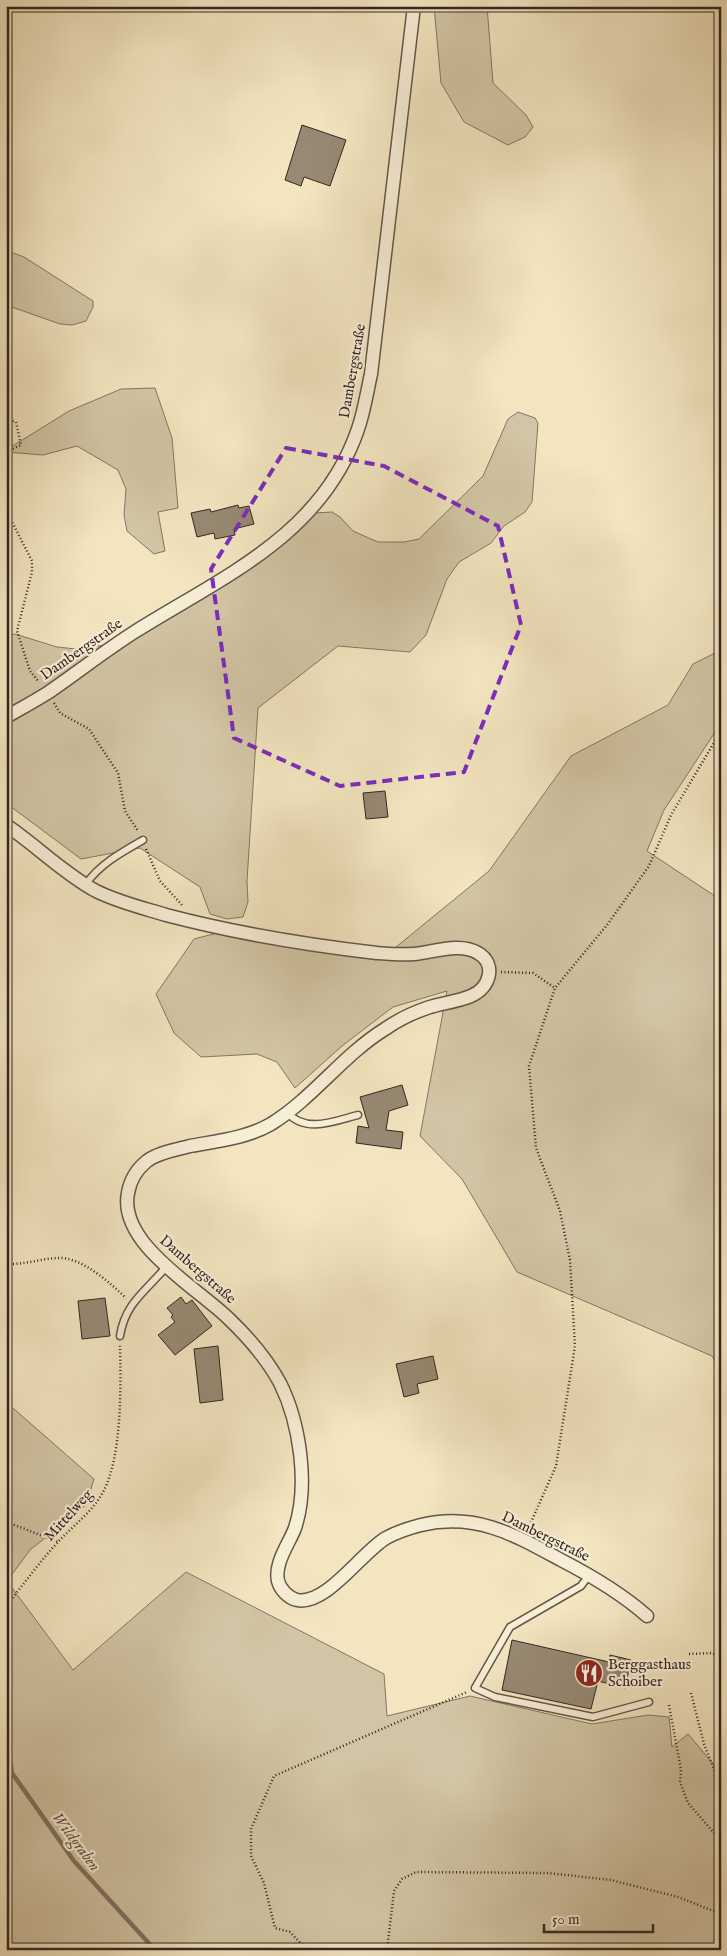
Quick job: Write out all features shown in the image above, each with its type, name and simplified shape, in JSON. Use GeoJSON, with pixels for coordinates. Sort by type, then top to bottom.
{"type":"FeatureCollection","features":[{"type":"Feature","properties":{"kind":"street","name":"Dambergstraße"},"geometry":{"type":"LineString","coordinates":[[6,717],[47,693],[134,632],[269,548],[294,528],[313,507],[337,474],[358,429],[371,374],[414,6]]}},
{"type":"Feature","properties":{"kind":"street"},"geometry":{"type":"LineString","coordinates":[[6,825],[62,869],[86,884],[119,900],[188,921],[246,933],[375,953],[398,955],[456,948],[469,949],[481,954],[488,962],[490,971]]}},
{"type":"Feature","properties":{"kind":"street","name":"Dambergstraße"},"geometry":{"type":"LineString","coordinates":[[490,971],[483,989],[473,996],[426,1008],[383,1030],[365,1043],[271,1124],[256,1131],[160,1154],[146,1161],[136,1172],[130,1185],[127,1201],[129,1217],[135,1231],[148,1248],[228,1317],[249,1339],[280,1383],[287,1401],[299,1448],[301,1471],[301,1494],[298,1514],[294,1531],[278,1569],[277,1579],[281,1588],[289,1596],[298,1600],[313,1599],[325,1592],[370,1549],[389,1536],[410,1528],[456,1520],[479,1523],[500,1529],[523,1539],[589,1575],[632,1603],[646,1616]]}},
{"type":"Feature","properties":{"kind":"lane"},"geometry":{"type":"LineString","coordinates":[[86,884],[102,866],[143,840]]}},
{"type":"Feature","properties":{"kind":"lane"},"geometry":{"type":"LineString","coordinates":[[287,1112],[292,1118],[308,1124],[331,1122],[358,1115]]}},
{"type":"Feature","properties":{"kind":"lane"},"geometry":{"type":"LineString","coordinates":[[120,1336],[122,1321],[132,1304],[167,1266]]}},
{"type":"Feature","properties":{"kind":"lane"},"geometry":{"type":"LineString","coordinates":[[589,1575],[581,1586],[510,1627],[475,1688],[494,1696],[592,1717],[649,1702]]}},
{"type":"Feature","properties":{"kind":"path"},"geometry":{"type":"LineString","coordinates":[[6,419],[16,422],[21,445],[6,452]]}},
{"type":"Feature","properties":{"kind":"path"},"geometry":{"type":"LineString","coordinates":[[534,1515],[556,1466],[575,1346],[570,1260],[560,1211],[536,1148],[529,1066],[556,988],[607,925],[649,866],[671,815],[721,731]]}},
{"type":"Feature","properties":{"kind":"path"},"geometry":{"type":"LineString","coordinates":[[143,840],[160,881],[186,909],[188,921]]}},
{"type":"Feature","properties":{"kind":"path"},"geometry":{"type":"LineString","coordinates":[[490,971],[533,973],[556,988]]}},
{"type":"Feature","properties":{"kind":"path"},"geometry":{"type":"LineString","coordinates":[[6,1264],[59,1258],[76,1262],[105,1278],[132,1304]]}},
{"type":"Feature","properties":{"kind":"path","name":"Mittelweg"},"geometry":{"type":"LineString","coordinates":[[6,1606],[58,1542],[96,1503],[104,1491],[113,1464],[119,1407],[120,1336]]}},
{"type":"Feature","properties":{"kind":"path"},"geometry":{"type":"LineString","coordinates":[[6,1518],[12,1524],[58,1542]]}},
{"type":"Feature","properties":{"kind":"path"},"geometry":{"type":"LineString","coordinates":[[688,1654],[712,1653],[721,1658]]}},
{"type":"Feature","properties":{"kind":"path"},"geometry":{"type":"LineString","coordinates":[[308,1950],[290,1932],[275,1928],[264,1883],[251,1856],[251,1829],[274,1776],[475,1688]]}},
{"type":"Feature","properties":{"kind":"path"},"geometry":{"type":"LineString","coordinates":[[690,1693],[704,1744],[721,1787]]}},
{"type":"Feature","properties":{"kind":"path"},"geometry":{"type":"LineString","coordinates":[[669,1705],[681,1770],[680,1782],[688,1803],[721,1840]]}},
{"type":"Feature","properties":{"kind":"path"},"geometry":{"type":"LineString","coordinates":[[387,1950],[394,1891],[402,1879],[416,1872],[548,1873],[611,1880],[678,1897],[721,1914]]}},
{"type":"Feature","properties":{"kind":"path"},"geometry":{"type":"LineString","coordinates":[[342,1950],[357,1948],[361,1950]]}},
{"type":"Feature","properties":{"kind":"highlighted area"},"geometry":{"type":"Polygon","coordinates":[[[286,448],[384,466],[498,526],[521,625],[464,772],[340,786],[234,738],[211,569],[286,448]]]}},
{"type":"Feature","properties":{"kind":"shaded area"},"geometry":{"type":"Polygon","coordinates":[[[434,6],[487,6],[493,83],[526,115],[533,127],[525,137],[508,145],[464,122],[441,83],[434,6]]]}},
{"type":"Feature","properties":{"kind":"shaded area"},"geometry":{"type":"Polygon","coordinates":[[[11,252],[24,257],[93,301],[93,307],[86,321],[72,325],[60,324],[6,305],[6,253],[11,252]]]}},
{"type":"Feature","properties":{"kind":"shaded area"},"geometry":{"type":"Polygon","coordinates":[[[155,388],[172,438],[178,508],[158,512],[165,551],[154,554],[127,531],[124,515],[126,489],[118,470],[77,446],[43,455],[6,452],[6,450],[69,411],[121,389],[155,388]]]}},
{"type":"Feature","properties":{"kind":"shaded area"},"geometry":{"type":"Polygon","coordinates":[[[518,412],[535,418],[538,423],[532,502],[525,512],[504,526],[491,543],[459,562],[447,579],[426,635],[410,652],[338,646],[258,708],[247,881],[248,902],[243,917],[227,919],[210,914],[200,887],[140,848],[81,859],[6,803],[6,637],[15,634],[57,647],[76,649],[105,645],[237,573],[315,513],[332,512],[340,517],[353,531],[378,542],[404,542],[419,539],[483,476],[508,419],[518,412]]]}},
{"type":"Feature","properties":{"kind":"shaded area"},"geometry":{"type":"Polygon","coordinates":[[[721,650],[721,723],[664,810],[647,851],[721,900],[721,1370],[712,1356],[517,1272],[462,1179],[420,1136],[447,991],[393,1007],[342,1046],[295,1088],[277,1062],[257,1054],[201,1057],[174,1033],[156,994],[194,939],[217,933],[385,956],[489,871],[571,756],[668,705],[693,664],[721,650]]]}},
{"type":"Feature","properties":{"kind":"shaded area"},"geometry":{"type":"Polygon","coordinates":[[[6,1402],[94,1479],[86,1505],[30,1550],[7,1581],[73,1670],[186,1572],[384,1674],[387,1716],[470,1696],[592,1724],[648,1715],[669,1717],[672,1747],[688,1734],[721,1773],[721,1950],[6,1950],[6,1402]]]}},
{"type":"Feature","properties":{"kind":"building"},"geometry":{"type":"Polygon","coordinates":[[[302,125],[346,140],[330,186],[304,177],[301,186],[285,180],[302,125]]]}},
{"type":"Feature","properties":{"kind":"building"},"geometry":{"type":"Polygon","coordinates":[[[238,505],[239,508],[249,506],[254,524],[234,529],[235,535],[215,539],[214,533],[197,537],[191,513],[210,509],[211,512],[238,505]]]}},
{"type":"Feature","properties":{"kind":"building"},"geometry":{"type":"Polygon","coordinates":[[[385,791],[388,817],[366,819],[363,793],[385,791]]]}},
{"type":"Feature","properties":{"kind":"building"},"geometry":{"type":"Polygon","coordinates":[[[402,1085],[408,1105],[389,1111],[386,1130],[403,1132],[401,1149],[356,1143],[358,1126],[369,1128],[360,1097],[402,1085]]]}},
{"type":"Feature","properties":{"kind":"building"},"geometry":{"type":"Polygon","coordinates":[[[181,1297],[186,1304],[192,1300],[212,1326],[175,1355],[158,1335],[175,1322],[171,1317],[173,1315],[167,1308],[181,1297]]]}},
{"type":"Feature","properties":{"kind":"building"},"geometry":{"type":"Polygon","coordinates":[[[105,1298],[110,1336],[82,1339],[78,1301],[105,1298]]]}},
{"type":"Feature","properties":{"kind":"building"},"geometry":{"type":"Polygon","coordinates":[[[218,1346],[223,1400],[200,1403],[194,1349],[218,1346]]]}},
{"type":"Feature","properties":{"kind":"building"},"geometry":{"type":"Polygon","coordinates":[[[433,1356],[438,1379],[417,1384],[419,1393],[404,1397],[396,1364],[433,1356]]]}},
{"type":"Feature","properties":{"kind":"building","name":"Berggasthaus Schoiber"},"geometry":{"type":"Polygon","coordinates":[[[512,1640],[609,1662],[610,1655],[631,1660],[625,1688],[598,1681],[591,1709],[502,1690],[512,1640]]]}},
{"type":"Feature","properties":{"kind":"waterway","name":"Wildgraben"},"geometry":{"type":"LineString","coordinates":[[6,1733],[12,1773],[74,1861],[155,1950]]}},
{"type":"Feature","properties":{"kind":"place","name":"Berggasthaus Schoiber"},"geometry":{"type":"Point","coordinates":[589,1673]}}]}
